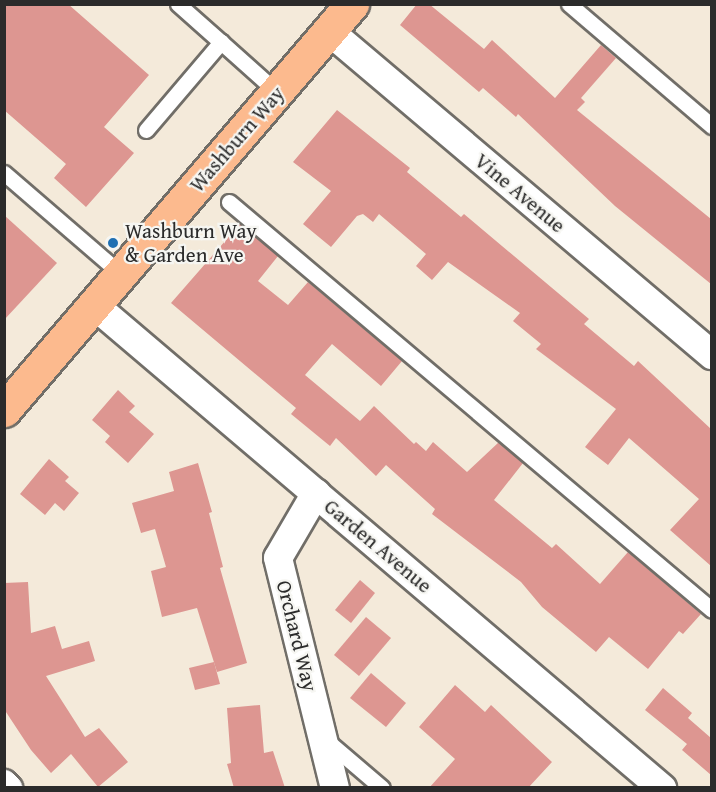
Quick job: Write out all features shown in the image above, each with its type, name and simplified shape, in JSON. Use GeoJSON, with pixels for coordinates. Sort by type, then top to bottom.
{"type":"FeatureCollection","features":[{"type":"Feature","properties":{"kind":"main road","name":"Washburn Way"},"geometry":{"type":"LineString","coordinates":[[4,410],[352,4]]}},
{"type":"Feature","properties":{"kind":"street","name":"Vine Avenue"},"geometry":{"type":"LineString","coordinates":[[329,31],[711,355]]}},
{"type":"Feature","properties":{"kind":"street","name":"Garden Avenue"},"geometry":{"type":"LineString","coordinates":[[94,305],[662,788]]}},
{"type":"Feature","properties":{"kind":"street","name":"Orchard Way"},"geometry":{"type":"LineString","coordinates":[[316,493],[278,558],[335,788]]}},
{"type":"Feature","properties":{"kind":"street"},"geometry":{"type":"LineString","coordinates":[[4,784],[8,788]]}},
{"type":"Feature","properties":{"kind":"lane"},"geometry":{"type":"LineString","coordinates":[[178,4],[277,92]]}},
{"type":"Feature","properties":{"kind":"lane"},"geometry":{"type":"LineString","coordinates":[[570,4],[711,126]]}},
{"type":"Feature","properties":{"kind":"lane"},"geometry":{"type":"LineString","coordinates":[[146,130],[220,42]]}},
{"type":"Feature","properties":{"kind":"lane"},"geometry":{"type":"LineString","coordinates":[[4,173],[121,274]]}},
{"type":"Feature","properties":{"kind":"lane"},"geometry":{"type":"LineString","coordinates":[[229,202],[711,610]]}},
{"type":"Feature","properties":{"kind":"lane"},"geometry":{"type":"LineString","coordinates":[[323,739],[382,788]]}},
{"type":"Feature","properties":{"kind":"building"},"geometry":{"type":"Polygon","coordinates":[[[4,4],[68,4],[149,75],[104,127],[134,153],[86,207],[54,178],[66,164],[4,110],[4,4]]]}},
{"type":"Feature","properties":{"kind":"building"},"geometry":{"type":"Polygon","coordinates":[[[417,4],[429,4],[484,49],[492,40],[555,98],[601,45],[616,58],[581,98],[585,102],[577,110],[711,219],[711,284],[615,206],[518,114],[516,117],[483,88],[479,92],[400,25],[417,4]]]}},
{"type":"Feature","properties":{"kind":"building"},"geometry":{"type":"Polygon","coordinates":[[[337,110],[410,168],[407,172],[461,217],[464,214],[589,319],[584,324],[634,366],[638,361],[711,429],[711,566],[670,530],[699,499],[629,438],[608,465],[585,447],[616,409],[536,349],[541,344],[513,321],[520,313],[448,262],[432,280],[416,266],[426,254],[379,214],[373,222],[363,214],[357,216],[331,247],[303,224],[331,191],[293,162],[337,110]]]}},
{"type":"Feature","properties":{"kind":"building"},"geometry":{"type":"Polygon","coordinates":[[[4,215],[57,263],[4,320],[4,215]]]}},
{"type":"Feature","properties":{"kind":"building"},"geometry":{"type":"Polygon","coordinates":[[[240,224],[278,256],[258,281],[288,305],[308,282],[402,361],[381,386],[332,344],[305,375],[360,421],[374,406],[414,444],[416,442],[426,451],[433,442],[467,472],[499,442],[523,463],[494,500],[552,548],[556,544],[600,584],[628,552],[701,614],[683,634],[679,631],[648,669],[609,637],[596,652],[542,607],[521,582],[432,514],[435,509],[386,465],[376,476],[336,438],[330,446],[291,414],[296,408],[171,303],[240,224]]]}},
{"type":"Feature","properties":{"kind":"building"},"geometry":{"type":"Polygon","coordinates":[[[118,390],[135,406],[129,412],[154,434],[128,463],[105,442],[110,436],[92,420],[118,390]]]}},
{"type":"Feature","properties":{"kind":"building"},"geometry":{"type":"Polygon","coordinates":[[[49,459],[69,477],[65,481],[79,493],[64,511],[55,503],[45,515],[20,494],[49,459]]]}},
{"type":"Feature","properties":{"kind":"building"},"geometry":{"type":"Polygon","coordinates":[[[198,463],[212,512],[209,513],[223,567],[220,568],[247,663],[217,672],[197,608],[162,617],[151,571],[166,567],[155,529],[141,533],[132,503],[174,491],[169,472],[198,463]]]}},
{"type":"Feature","properties":{"kind":"building"},"geometry":{"type":"Polygon","coordinates":[[[360,580],[375,593],[351,623],[335,610],[360,580]]]}},
{"type":"Feature","properties":{"kind":"building"},"geometry":{"type":"Polygon","coordinates":[[[28,582],[31,633],[55,626],[62,649],[89,641],[95,661],[46,676],[85,737],[99,728],[128,762],[98,787],[71,754],[51,773],[31,750],[4,709],[4,583],[28,582]]]}},
{"type":"Feature","properties":{"kind":"building"},"geometry":{"type":"Polygon","coordinates":[[[366,617],[391,638],[359,676],[334,655],[366,617]]]}},
{"type":"Feature","properties":{"kind":"building"},"geometry":{"type":"Polygon","coordinates":[[[214,662],[220,684],[195,690],[189,668],[214,662]]]}},
{"type":"Feature","properties":{"kind":"building"},"geometry":{"type":"Polygon","coordinates":[[[371,673],[406,703],[386,727],[350,698],[371,673]]]}},
{"type":"Feature","properties":{"kind":"building"},"geometry":{"type":"Polygon","coordinates":[[[455,685],[485,712],[491,705],[552,762],[528,788],[429,788],[455,759],[419,727],[455,685]]]}},
{"type":"Feature","properties":{"kind":"building"},"geometry":{"type":"Polygon","coordinates":[[[663,688],[692,713],[688,718],[711,738],[711,775],[682,750],[687,744],[645,710],[663,688]]]}},
{"type":"Feature","properties":{"kind":"building"},"geometry":{"type":"Polygon","coordinates":[[[260,705],[264,753],[273,751],[285,788],[234,788],[227,764],[231,763],[227,708],[260,705]]]}},
{"type":"Feature","properties":{"kind":"place","name":"Washburn Way & Garden Ave"},"geometry":{"type":"Point","coordinates":[113,243]}}]}
